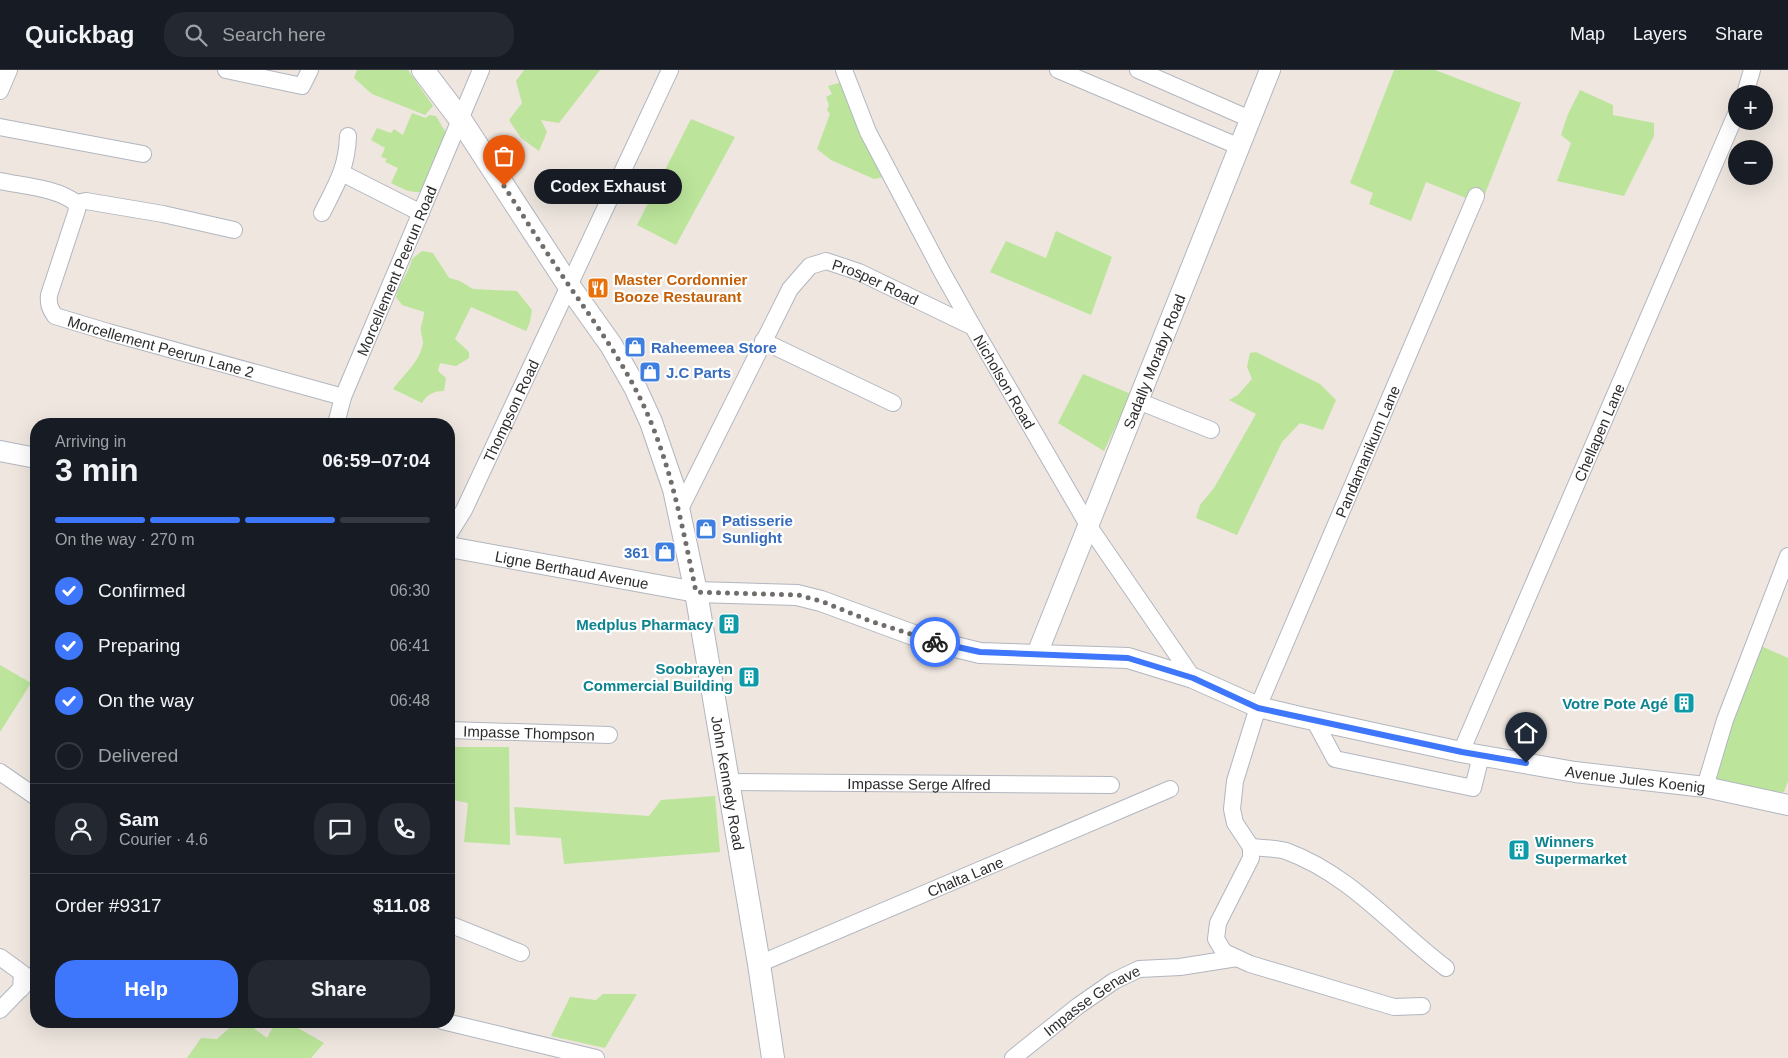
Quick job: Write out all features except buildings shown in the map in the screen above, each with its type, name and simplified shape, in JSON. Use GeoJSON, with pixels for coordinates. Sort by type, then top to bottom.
{"type":"FeatureCollection","features":[{"type":"Feature","properties":{"kind":"main road","name":"John Kennedy Road"},"geometry":{"type":"LineString","coordinates":[[423,70],[460,119],[569,286],[611,346],[635,387],[651,422],[674,489],[696,592],[759,964],[773,1058]]}},
{"type":"Feature","properties":{"kind":"street"},"geometry":{"type":"LineString","coordinates":[[0,91],[9,70]]}},
{"type":"Feature","properties":{"kind":"street"},"geometry":{"type":"LineString","coordinates":[[226,70],[302,86],[310,70]]}},
{"type":"Feature","properties":{"kind":"street","name":"Morcellement Peerun Road"},"geometry":{"type":"LineString","coordinates":[[338,418],[343,397],[481,70]]}},
{"type":"Feature","properties":{"kind":"street","name":"Thompson Road"},"geometry":{"type":"LineString","coordinates":[[456,506],[525,377],[670,70]]}},
{"type":"Feature","properties":{"kind":"street","name":"Nicholson Road"},"geometry":{"type":"LineString","coordinates":[[844,70],[868,132],[973,327],[1088,525],[1193,678]]}},
{"type":"Feature","properties":{"kind":"street"},"geometry":{"type":"LineString","coordinates":[[1058,70],[1240,147]]}},
{"type":"Feature","properties":{"kind":"street"},"geometry":{"type":"LineString","coordinates":[[1138,70],[1250,120]]}},
{"type":"Feature","properties":{"kind":"street","name":"Sadally Moraby Road"},"geometry":{"type":"LineString","coordinates":[[1037,654],[1270,70]]}},
{"type":"Feature","properties":{"kind":"street"},"geometry":{"type":"LineString","coordinates":[[1748,85],[1752,70]]}},
{"type":"Feature","properties":{"kind":"street"},"geometry":{"type":"LineString","coordinates":[[0,127],[143,154]]}},
{"type":"Feature","properties":{"kind":"street","name":"Chellapen Lane"},"geometry":{"type":"LineString","coordinates":[[1314,720],[1335,759],[1473,788],[1471,754],[1729,130]]}},
{"type":"Feature","properties":{"kind":"street"},"geometry":{"type":"LineString","coordinates":[[322,213],[342,173],[347,154],[348,136]]}},
{"type":"Feature","properties":{"kind":"street"},"geometry":{"type":"LineString","coordinates":[[342,173],[421,213]]}},
{"type":"Feature","properties":{"kind":"street"},"geometry":{"type":"LineString","coordinates":[[0,181],[59,193],[76,203],[86,201],[163,214],[234,230]]}},
{"type":"Feature","properties":{"kind":"street","name":"Pandamanikum Lane"},"geometry":{"type":"LineString","coordinates":[[1251,846],[1235,823],[1232,809],[1235,781],[1258,708],[1476,196]]}},
{"type":"Feature","properties":{"kind":"street","name":"Morcellement Peerun Lane 2"},"geometry":{"type":"LineString","coordinates":[[76,203],[77,210],[49,294],[50,309],[55,316],[343,397]]}},
{"type":"Feature","properties":{"kind":"street","name":"Prosper Road"},"geometry":{"type":"LineString","coordinates":[[679,511],[790,289],[810,266],[826,261],[859,272],[973,327]]}},
{"type":"Feature","properties":{"kind":"street"},"geometry":{"type":"LineString","coordinates":[[763,341],[893,403]]}},
{"type":"Feature","properties":{"kind":"street"},"geometry":{"type":"LineString","coordinates":[[1138,401],[1211,430]]}},
{"type":"Feature","properties":{"kind":"street"},"geometry":{"type":"LineString","coordinates":[[0,451],[30,457]]}},
{"type":"Feature","properties":{"kind":"street","name":"Ligne Berthaud Avenue"},"geometry":{"type":"LineString","coordinates":[[455,548],[696,592]]}},
{"type":"Feature","properties":{"kind":"street"},"geometry":{"type":"LineString","coordinates":[[1705,787],[1726,720],[1786,564]]}},
{"type":"Feature","properties":{"kind":"street","name":"Avenue Jules Koenig"},"geometry":{"type":"LineString","coordinates":[[696,592],[798,595],[821,601],[927,640],[980,652],[1128,658],[1193,678],[1258,708],[1471,754],[1575,772],[1705,787],[1788,805]]}},
{"type":"Feature","properties":{"kind":"street","name":"Impasse Thompson"},"geometry":{"type":"LineString","coordinates":[[455,730],[609,735]]}},
{"type":"Feature","properties":{"kind":"street"},"geometry":{"type":"LineString","coordinates":[[0,772],[30,794]]}},
{"type":"Feature","properties":{"kind":"street","name":"Impasse Serge Alfred"},"geometry":{"type":"LineString","coordinates":[[728,782],[1111,785]]}},
{"type":"Feature","properties":{"kind":"street","name":"Chalta Lane"},"geometry":{"type":"LineString","coordinates":[[759,964],[1170,789]]}},
{"type":"Feature","properties":{"kind":"street"},"geometry":{"type":"LineString","coordinates":[[1422,1006],[1394,1007],[1250,964],[1231,955],[1216,939],[1218,922],[1251,858],[1251,846],[1284,851],[1323,869],[1360,893],[1418,946],[1446,968]]}},
{"type":"Feature","properties":{"kind":"street"},"geometry":{"type":"LineString","coordinates":[[455,926],[521,953]]}},
{"type":"Feature","properties":{"kind":"street"},"geometry":{"type":"LineString","coordinates":[[1007,1058],[1017,1044],[1055,1013],[1115,972],[1137,963],[1231,955]]}},
{"type":"Feature","properties":{"kind":"street","name":"Impasse Genave"},"geometry":{"type":"LineString","coordinates":[[1013,1058],[1078,1006],[1114,981],[1139,969],[1180,966],[1231,955]]}},
{"type":"Feature","properties":{"kind":"street"},"geometry":{"type":"LineString","coordinates":[[0,957],[22,973],[20,989]]}},
{"type":"Feature","properties":{"kind":"street"},"geometry":{"type":"LineString","coordinates":[[0,1010],[30,979]]}},
{"type":"Feature","properties":{"kind":"street"},"geometry":{"type":"LineString","coordinates":[[455,1024],[596,1058]]}},
{"type":"Feature","properties":{"kind":"green space"},"geometry":{"type":"Polygon","coordinates":[[[357,70],[408,70],[433,106],[425,115],[372,94],[354,78],[357,70]]]}},
{"type":"Feature","properties":{"kind":"green space"},"geometry":{"type":"Polygon","coordinates":[[[524,70],[600,70],[559,123],[541,120],[547,132],[539,151],[521,138],[509,120],[522,103],[516,81],[524,70]]]}},
{"type":"Feature","properties":{"kind":"green space"},"geometry":{"type":"Polygon","coordinates":[[[1394,70],[1435,70],[1521,103],[1481,204],[1426,182],[1411,221],[1369,204],[1373,193],[1350,183],[1394,70]]]}},
{"type":"Feature","properties":{"kind":"green space"},"geometry":{"type":"Polygon","coordinates":[[[842,82],[888,176],[874,179],[831,160],[817,149],[830,114],[827,110],[829,105],[826,97],[832,94],[828,86],[842,82]]]}},
{"type":"Feature","properties":{"kind":"green space"},"geometry":{"type":"Polygon","coordinates":[[[1580,90],[1613,105],[1613,115],[1654,123],[1654,136],[1624,196],[1557,181],[1571,143],[1561,135],[1568,114],[1580,90]]]}},
{"type":"Feature","properties":{"kind":"green space"},"geometry":{"type":"Polygon","coordinates":[[[412,113],[426,118],[429,115],[436,116],[449,138],[428,190],[418,192],[405,190],[391,183],[398,168],[385,162],[387,159],[381,157],[385,148],[371,140],[377,128],[391,133],[394,129],[403,135],[412,113]]]}},
{"type":"Feature","properties":{"kind":"green space"},"geometry":{"type":"Polygon","coordinates":[[[691,119],[735,137],[676,245],[637,225],[691,119]]]}},
{"type":"Feature","properties":{"kind":"green space"},"geometry":{"type":"Polygon","coordinates":[[[1056,231],[1112,257],[1091,315],[990,272],[1006,241],[1046,258],[1056,231]]]}},
{"type":"Feature","properties":{"kind":"green space"},"geometry":{"type":"Polygon","coordinates":[[[422,251],[433,253],[449,278],[460,281],[473,289],[517,291],[532,310],[526,331],[471,307],[455,339],[469,352],[469,358],[456,366],[440,363],[438,371],[446,378],[444,391],[431,394],[422,403],[393,389],[419,356],[423,343],[421,329],[424,312],[402,305],[396,297],[412,259],[422,251]]]}},
{"type":"Feature","properties":{"kind":"green space"},"geometry":{"type":"Polygon","coordinates":[[[1256,352],[1320,384],[1336,400],[1323,430],[1300,423],[1282,442],[1237,535],[1196,518],[1200,505],[1214,488],[1256,414],[1229,400],[1238,395],[1252,379],[1247,367],[1250,353],[1256,352]]]}},
{"type":"Feature","properties":{"kind":"green space"},"geometry":{"type":"Polygon","coordinates":[[[1083,374],[1131,394],[1104,451],[1058,423],[1083,374]]]}},
{"type":"Feature","properties":{"kind":"green space"},"geometry":{"type":"Polygon","coordinates":[[[1761,646],[1788,658],[1788,781],[1784,792],[1748,790],[1712,781],[1761,646]]]}},
{"type":"Feature","properties":{"kind":"green space"},"geometry":{"type":"Polygon","coordinates":[[[0,665],[30,682],[30,685],[0,732],[0,665]]]}},
{"type":"Feature","properties":{"kind":"green space"},"geometry":{"type":"Polygon","coordinates":[[[455,747],[509,747],[510,845],[464,842],[468,803],[455,800],[455,747]]]}},
{"type":"Feature","properties":{"kind":"green space"},"geometry":{"type":"Polygon","coordinates":[[[715,796],[720,852],[564,864],[561,838],[516,835],[514,807],[649,816],[661,800],[715,796]]]}},
{"type":"Feature","properties":{"kind":"green space"},"geometry":{"type":"Polygon","coordinates":[[[603,994],[637,994],[605,1048],[551,1036],[570,997],[596,1000],[603,994]]]}},
{"type":"Feature","properties":{"kind":"green space"},"geometry":{"type":"Polygon","coordinates":[[[229,1028],[253,1028],[267,1038],[272,1028],[298,1028],[324,1043],[311,1058],[187,1058],[201,1038],[217,1039],[229,1028]]]}},
{"type":"Feature","properties":{"kind":"way so far"},"geometry":{"type":"LineString","coordinates":[[504,186],[569,286],[611,346],[635,387],[651,422],[674,489],[696,592],[798,595],[821,601],[870,621],[935,642]]}},
{"type":"Feature","properties":{"kind":"place","name":"Codex Exhaust"},"geometry":{"type":"Point","coordinates":[504,186]}},
{"type":"Feature","properties":{"kind":"place","name":"Master Cordonnier Booze Restaurant"},"geometry":{"type":"Point","coordinates":[598,288]}},
{"type":"Feature","properties":{"kind":"place","name":"Raheemeea Store"},"geometry":{"type":"Point","coordinates":[635,347]}},
{"type":"Feature","properties":{"kind":"place","name":"J.C Parts"},"geometry":{"type":"Point","coordinates":[650,372]}},
{"type":"Feature","properties":{"kind":"place","name":"Patisserie Sunlight"},"geometry":{"type":"Point","coordinates":[706,529]}},
{"type":"Feature","properties":{"kind":"place","name":"361"},"geometry":{"type":"Point","coordinates":[665,552]}},
{"type":"Feature","properties":{"kind":"place","name":"Medplus Pharmacy"},"geometry":{"type":"Point","coordinates":[729,624]}},
{"type":"Feature","properties":{"kind":"place","name":"Soobrayen Commercial Building"},"geometry":{"type":"Point","coordinates":[749,677]}},
{"type":"Feature","properties":{"kind":"place","name":"Votre Pote Agé"},"geometry":{"type":"Point","coordinates":[1684,703]}},
{"type":"Feature","properties":{"kind":"place","name":"Winners Supermarket"},"geometry":{"type":"Point","coordinates":[1519,850]}},
{"type":"Feature","properties":{"kind":"route"},"geometry":{"type":"LineString","coordinates":[[935,642],[980,652],[1128,658],[1193,678],[1258,708],[1462,752],[1526,763]]}}]}
